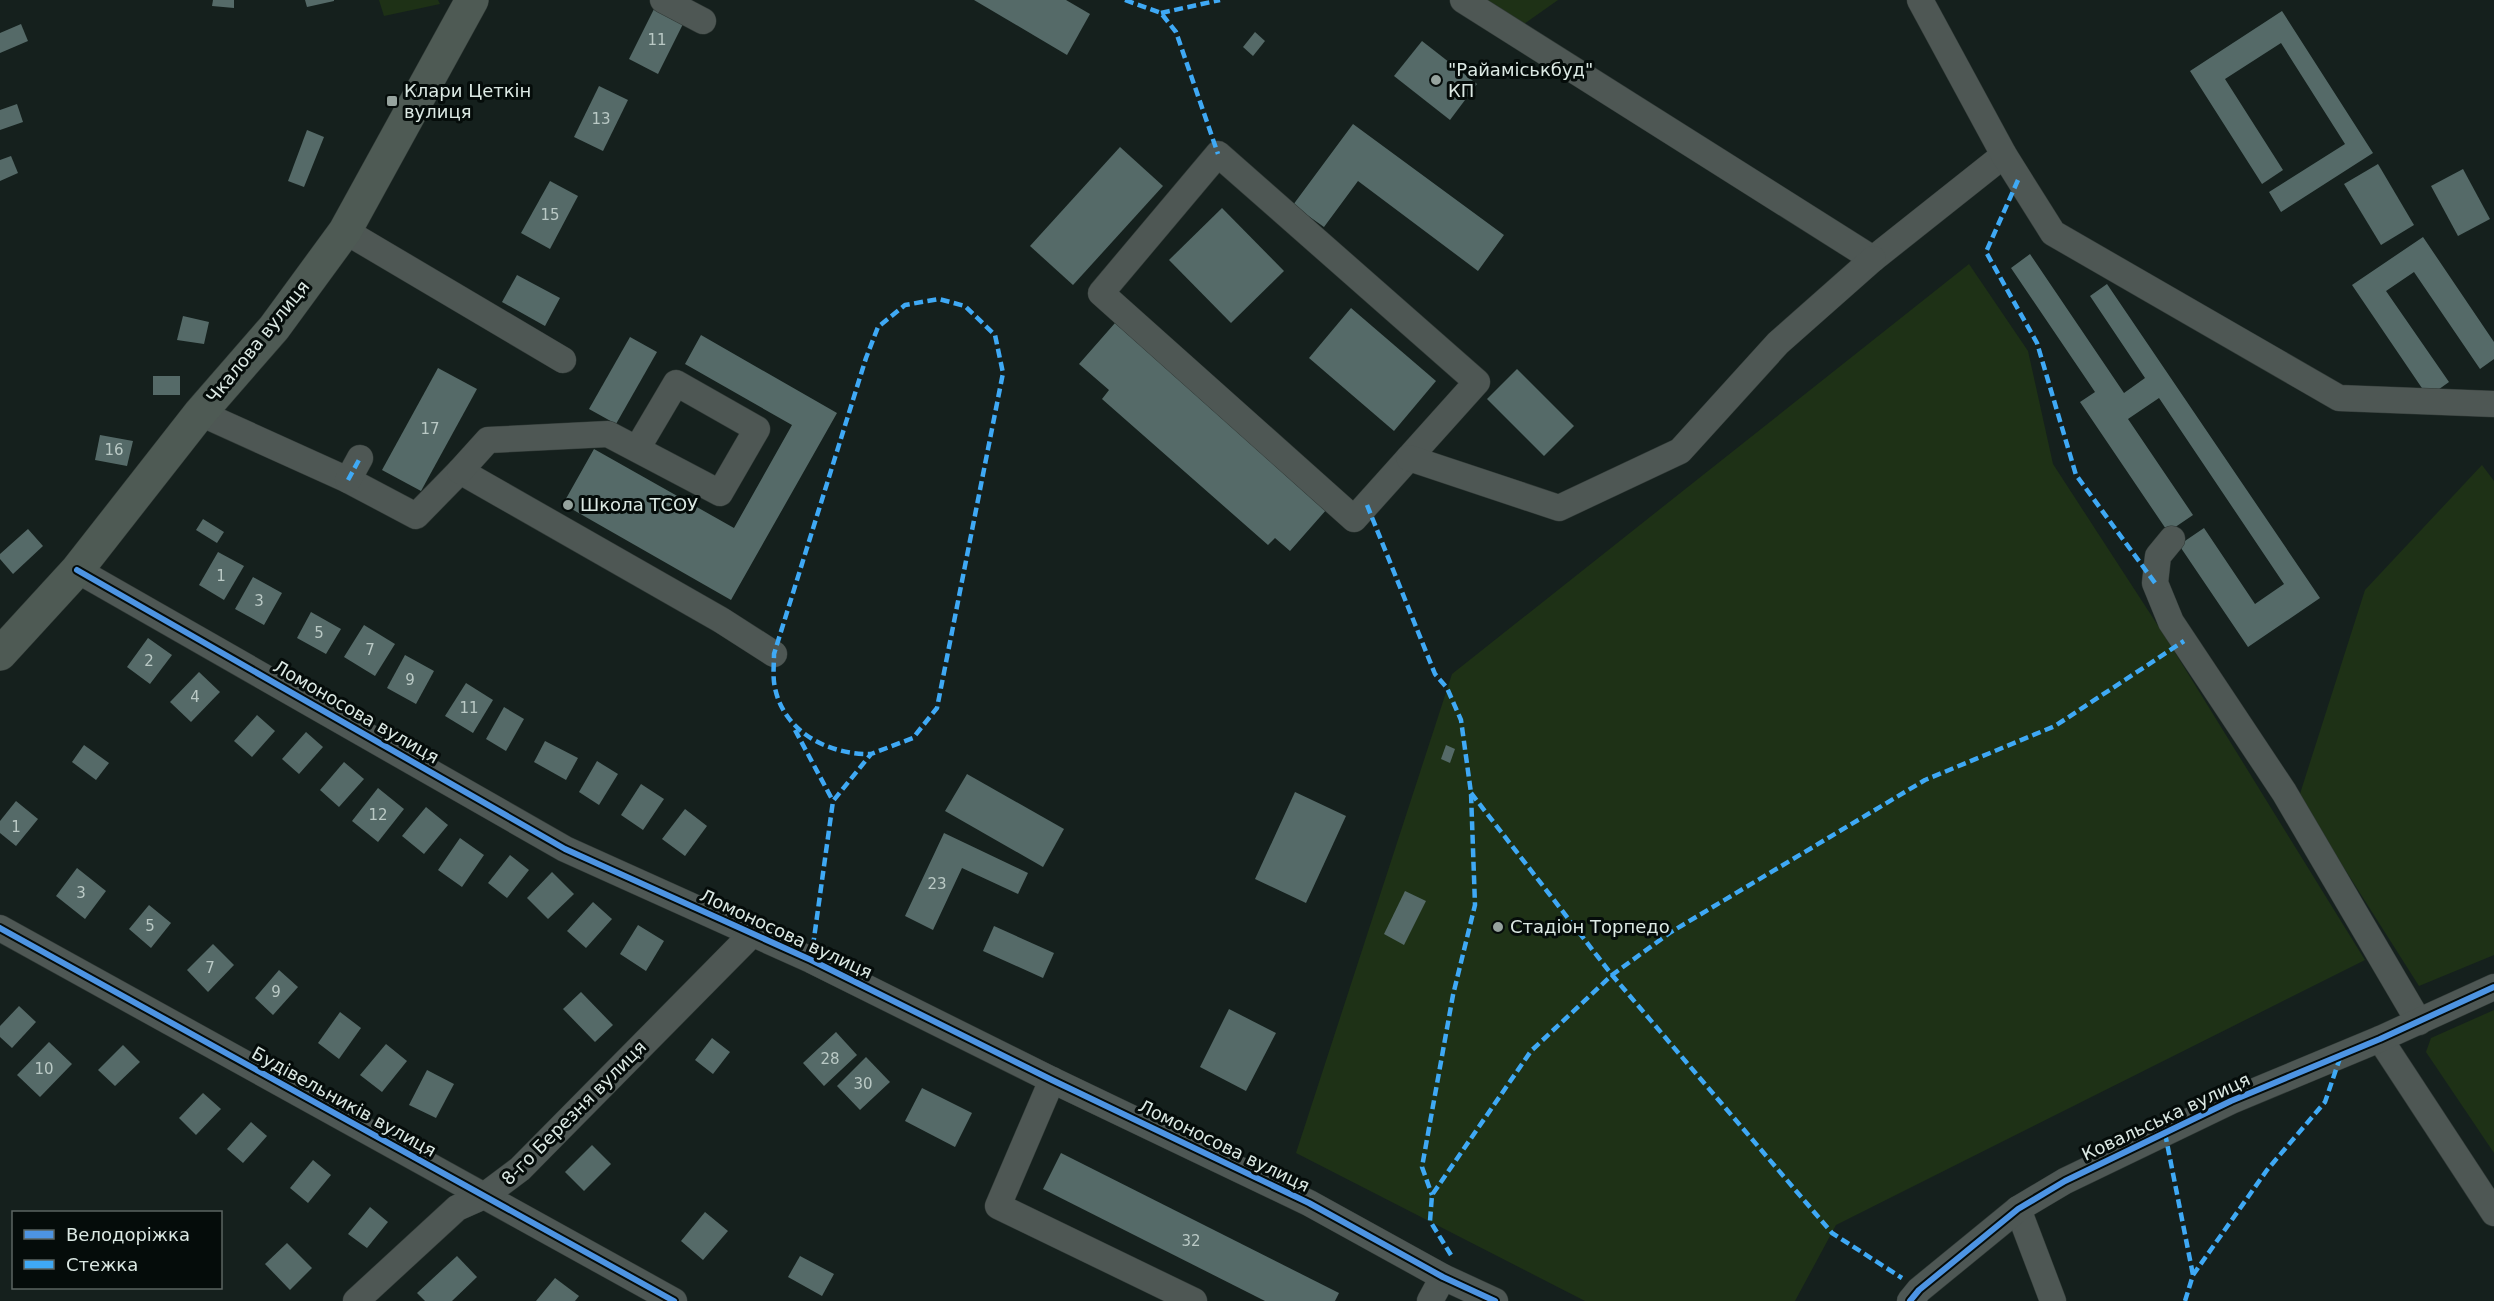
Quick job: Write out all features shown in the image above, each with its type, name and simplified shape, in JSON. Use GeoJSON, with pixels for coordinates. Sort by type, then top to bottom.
{"type":"FeatureCollection","features":[{"type":"Feature","properties":{"kind":"main road","name":"Чкалова вулиця"},"geometry":{"type":"LineString","coordinates":[[0,652],[77,570],[200,413],[274,328],[345,231],[472,0]]}},
{"type":"Feature","properties":{"kind":"street"},"geometry":{"type":"LineString","coordinates":[[663,0],[703,21]]}},
{"type":"Feature","properties":{"kind":"street"},"geometry":{"type":"LineString","coordinates":[[1463,0],[1873,259]]}},
{"type":"Feature","properties":{"kind":"street"},"geometry":{"type":"LineString","coordinates":[[1920,0],[2004,155],[2053,233],[2339,398],[2494,404]]}},
{"type":"Feature","properties":{"kind":"street"},"geometry":{"type":"LineString","coordinates":[[1218,154],[1477,382],[1409,458],[1354,519],[1101,293],[1218,154]]}},
{"type":"Feature","properties":{"kind":"street"},"geometry":{"type":"LineString","coordinates":[[1409,458],[1559,508],[1680,451],[1779,343],[1873,259],[2004,155]]}},
{"type":"Feature","properties":{"kind":"street"},"geometry":{"type":"LineString","coordinates":[[345,231],[562,360]]}},
{"type":"Feature","properties":{"kind":"street"},"geometry":{"type":"LineString","coordinates":[[200,413],[354,469],[416,516],[488,440],[608,434],[636,449],[720,493],[757,429],[676,383],[636,449]]}},
{"type":"Feature","properties":{"kind":"street"},"geometry":{"type":"LineString","coordinates":[[460,471],[721,621],[774,654]]}},
{"type":"Feature","properties":{"kind":"street"},"geometry":{"type":"LineString","coordinates":[[2172,539],[2158,556],[2155,583],[2171,622],[2284,792],[2420,1022]]}},
{"type":"Feature","properties":{"kind":"street","name":"Ломоносова вулиця"},"geometry":{"type":"LineString","coordinates":[[77,570],[565,849],[753,933],[1309,1203],[1443,1277],[1495,1301]]}},
{"type":"Feature","properties":{"kind":"street","name":"Будівельників вулиця"},"geometry":{"type":"LineString","coordinates":[[0,928],[674,1301]]}},
{"type":"Feature","properties":{"kind":"street","name":"8-го Березня вулиця"},"geometry":{"type":"LineString","coordinates":[[356,1301],[457,1208],[484,1196],[520,1169],[753,933]]}},
{"type":"Feature","properties":{"kind":"street","name":"Ковальська вулиця"},"geometry":{"type":"LineString","coordinates":[[1910,1301],[1920,1290],[2018,1209],[2065,1181],[2231,1101],[2420,1022],[2494,987]]}},
{"type":"Feature","properties":{"kind":"street"},"geometry":{"type":"LineString","coordinates":[[2380,1039],[2494,1213]]}},
{"type":"Feature","properties":{"kind":"street"},"geometry":{"type":"LineString","coordinates":[[1052,1080],[998,1206],[1194,1301]]}},
{"type":"Feature","properties":{"kind":"street"},"geometry":{"type":"LineString","coordinates":[[2018,1209],[2053,1301]]}},
{"type":"Feature","properties":{"kind":"street"},"geometry":{"type":"LineString","coordinates":[[1430,1301],[1443,1277]]}},
{"type":"Feature","properties":{"kind":"green space"},"geometry":{"type":"Polygon","coordinates":[[[379,0],[438,0],[440,4],[384,16],[379,0]]]}},
{"type":"Feature","properties":{"kind":"green space"},"geometry":{"type":"Polygon","coordinates":[[[1482,0],[1558,0],[1521,26],[1482,0]]]}},
{"type":"Feature","properties":{"kind":"green space"},"geometry":{"type":"Polygon","coordinates":[[[1969,264],[2028,351],[2053,464],[2166,638],[2365,960],[1836,1225],[1795,1301],[1585,1301],[1296,1153],[1452,674],[1969,264]]]}},
{"type":"Feature","properties":{"kind":"green space"},"geometry":{"type":"Polygon","coordinates":[[[2482,465],[2494,481],[2494,955],[2419,986],[2299,797],[2365,590],[2482,465]]]}},
{"type":"Feature","properties":{"kind":"green space"},"geometry":{"type":"Polygon","coordinates":[[[2494,1010],[2494,1153],[2426,1052],[2431,1038],[2494,1010]]]}},
{"type":"Feature","properties":{"kind":"building"},"geometry":{"type":"Polygon","coordinates":[[[213,0],[234,0],[234,8],[212,6],[213,0]]]}},
{"type":"Feature","properties":{"kind":"building"},"geometry":{"type":"Polygon","coordinates":[[[305,0],[334,0],[334,1],[307,7],[305,0]]]}},
{"type":"Feature","properties":{"kind":"building"},"geometry":{"type":"Polygon","coordinates":[[[974,0],[1066,0],[1090,14],[1067,55],[974,0]]]}},
{"type":"Feature","properties":{"kind":"building"},"geometry":{"type":"Polygon","coordinates":[[[655,7],[684,22],[658,74],[629,59],[655,7]]]}},
{"type":"Feature","properties":{"kind":"building"},"geometry":{"type":"Polygon","coordinates":[[[2282,11],[2373,153],[2281,212],[2269,192],[2345,144],[2281,43],[2225,79],[2283,170],[2262,184],[2190,71],[2282,11]]]}},
{"type":"Feature","properties":{"kind":"building"},"geometry":{"type":"Polygon","coordinates":[[[21,24],[28,41],[0,53],[0,33],[21,24]]]}},
{"type":"Feature","properties":{"kind":"building"},"geometry":{"type":"Polygon","coordinates":[[[1255,32],[1265,41],[1253,56],[1243,47],[1255,32]]]}},
{"type":"Feature","properties":{"kind":"building","name":"\"Райаміськбуд\" КП"},"geometry":{"type":"Polygon","coordinates":[[[1422,41],[1477,84],[1450,120],[1394,76],[1422,41]]]}},
{"type":"Feature","properties":{"kind":"building"},"geometry":{"type":"Polygon","coordinates":[[[599,86],[628,100],[603,151],[574,137],[599,86]]]}},
{"type":"Feature","properties":{"kind":"building"},"geometry":{"type":"Polygon","coordinates":[[[17,104],[23,122],[0,130],[0,110],[17,104]]]}},
{"type":"Feature","properties":{"kind":"building"},"geometry":{"type":"Polygon","coordinates":[[[1353,124],[1504,235],[1478,271],[1358,181],[1324,227],[1293,205],[1353,124]]]}},
{"type":"Feature","properties":{"kind":"building"},"geometry":{"type":"Polygon","coordinates":[[[307,130],[324,137],[304,187],[288,181],[307,130]]]}},
{"type":"Feature","properties":{"kind":"building"},"geometry":{"type":"Polygon","coordinates":[[[1120,147],[1163,186],[1073,285],[1030,246],[1120,147]]]}},
{"type":"Feature","properties":{"kind":"building"},"geometry":{"type":"Polygon","coordinates":[[[11,156],[18,173],[0,181],[0,160],[11,156]]]}},
{"type":"Feature","properties":{"kind":"building"},"geometry":{"type":"Polygon","coordinates":[[[2378,164],[2414,225],[2381,245],[2344,184],[2378,164]]]}},
{"type":"Feature","properties":{"kind":"building"},"geometry":{"type":"Polygon","coordinates":[[[2463,169],[2490,219],[2458,236],[2431,186],[2463,169]]]}},
{"type":"Feature","properties":{"kind":"building"},"geometry":{"type":"Polygon","coordinates":[[[550,181],[578,196],[550,249],[521,233],[550,181]]]}},
{"type":"Feature","properties":{"kind":"building"},"geometry":{"type":"Polygon","coordinates":[[[1222,208],[1284,271],[1231,323],[1169,260],[1222,208]]]}},
{"type":"Feature","properties":{"kind":"building"},"geometry":{"type":"Polygon","coordinates":[[[2423,237],[2494,342],[2494,359],[2480,369],[2414,272],[2386,291],[2449,382],[2428,397],[2352,285],[2423,237]]]}},
{"type":"Feature","properties":{"kind":"building"},"geometry":{"type":"Polygon","coordinates":[[[2030,254],[2124,393],[2145,378],[2090,296],[2107,284],[2320,598],[2248,647],[2179,545],[2204,528],[2255,604],[2284,584],[2159,398],[2128,419],[2193,515],[2168,532],[2080,402],[2095,392],[2011,268],[2030,254]]]}},
{"type":"Feature","properties":{"kind":"building"},"geometry":{"type":"Polygon","coordinates":[[[517,275],[560,298],[545,326],[502,302],[517,275]]]}},
{"type":"Feature","properties":{"kind":"building"},"geometry":{"type":"Polygon","coordinates":[[[1351,308],[1436,381],[1394,431],[1309,358],[1351,308]]]}},
{"type":"Feature","properties":{"kind":"building"},"geometry":{"type":"Polygon","coordinates":[[[183,316],[209,322],[204,344],[177,340],[183,316]]]}},
{"type":"Feature","properties":{"kind":"building"},"geometry":{"type":"Polygon","coordinates":[[[1115,323],[1327,509],[1290,551],[1275,538],[1268,545],[1102,399],[1109,390],[1079,364],[1115,323]]]}},
{"type":"Feature","properties":{"kind":"building"},"geometry":{"type":"Polygon","coordinates":[[[701,335],[837,413],[731,600],[563,504],[594,449],[734,528],[792,425],[685,364],[701,335]]]}},
{"type":"Feature","properties":{"kind":"building"},"geometry":{"type":"Polygon","coordinates":[[[630,337],[657,352],[616,424],[589,409],[630,337]]]}},
{"type":"Feature","properties":{"kind":"building"},"geometry":{"type":"Polygon","coordinates":[[[438,368],[477,389],[421,491],[382,470],[438,368]]]}},
{"type":"Feature","properties":{"kind":"building"},"geometry":{"type":"Polygon","coordinates":[[[1517,369],[1574,426],[1544,456],[1487,399],[1517,369]]]}},
{"type":"Feature","properties":{"kind":"building"},"geometry":{"type":"Polygon","coordinates":[[[153,376],[180,376],[180,395],[153,395],[153,376]]]}},
{"type":"Feature","properties":{"kind":"building"},"geometry":{"type":"Polygon","coordinates":[[[100,435],[133,441],[127,466],[95,460],[100,435]]]}},
{"type":"Feature","properties":{"kind":"building"},"geometry":{"type":"Polygon","coordinates":[[[203,519],[224,532],[217,543],[196,530],[203,519]]]}},
{"type":"Feature","properties":{"kind":"building"},"geometry":{"type":"Polygon","coordinates":[[[28,529],[43,546],[13,574],[0,559],[0,554],[28,529]]]}},
{"type":"Feature","properties":{"kind":"building"},"geometry":{"type":"Polygon","coordinates":[[[218,552],[244,566],[224,600],[199,585],[218,552]]]}},
{"type":"Feature","properties":{"kind":"building"},"geometry":{"type":"Polygon","coordinates":[[[253,577],[282,593],[264,625],[235,609],[253,577]]]}},
{"type":"Feature","properties":{"kind":"building"},"geometry":{"type":"Polygon","coordinates":[[[311,612],[341,629],[326,654],[297,638],[311,612]]]}},
{"type":"Feature","properties":{"kind":"building"},"geometry":{"type":"Polygon","coordinates":[[[364,625],[395,644],[375,676],[344,657],[364,625]]]}},
{"type":"Feature","properties":{"kind":"building"},"geometry":{"type":"Polygon","coordinates":[[[148,638],[172,655],[150,684],[127,667],[148,638]]]}},
{"type":"Feature","properties":{"kind":"building"},"geometry":{"type":"Polygon","coordinates":[[[405,655],[434,671],[416,704],[387,688],[405,655]]]}},
{"type":"Feature","properties":{"kind":"building"},"geometry":{"type":"Polygon","coordinates":[[[199,672],[220,692],[191,722],[170,702],[199,672]]]}},
{"type":"Feature","properties":{"kind":"building"},"geometry":{"type":"Polygon","coordinates":[[[466,683],[493,700],[473,733],[445,716],[466,683]]]}},
{"type":"Feature","properties":{"kind":"building"},"geometry":{"type":"Polygon","coordinates":[[[504,707],[524,719],[506,751],[486,739],[504,707]]]}},
{"type":"Feature","properties":{"kind":"building"},"geometry":{"type":"Polygon","coordinates":[[[257,715],[275,731],[252,757],[234,741],[257,715]]]}},
{"type":"Feature","properties":{"kind":"building"},"geometry":{"type":"Polygon","coordinates":[[[306,732],[323,747],[299,774],[282,759],[306,732]]]}},
{"type":"Feature","properties":{"kind":"building"},"geometry":{"type":"Polygon","coordinates":[[[545,741],[578,758],[566,780],[534,762],[545,741]]]}},
{"type":"Feature","properties":{"kind":"building"},"geometry":{"type":"Polygon","coordinates":[[[84,745],[109,763],[96,780],[72,762],[84,745]]]}},
{"type":"Feature","properties":{"kind":"building"},"geometry":{"type":"Polygon","coordinates":[[[1446,745],[1455,749],[1450,763],[1441,759],[1446,745]]]}},
{"type":"Feature","properties":{"kind":"building"},"geometry":{"type":"Polygon","coordinates":[[[597,761],[618,774],[599,805],[579,792],[597,761]]]}},
{"type":"Feature","properties":{"kind":"building"},"geometry":{"type":"Polygon","coordinates":[[[344,762],[364,779],[339,807],[320,790],[344,762]]]}},
{"type":"Feature","properties":{"kind":"building"},"geometry":{"type":"Polygon","coordinates":[[[967,774],[1064,829],[1043,867],[945,811],[967,774]]]}},
{"type":"Feature","properties":{"kind":"building"},"geometry":{"type":"Polygon","coordinates":[[[641,784],[664,799],[643,830],[621,815],[641,784]]]}},
{"type":"Feature","properties":{"kind":"building"},"geometry":{"type":"Polygon","coordinates":[[[378,788],[404,809],[378,842],[352,821],[378,788]]]}},
{"type":"Feature","properties":{"kind":"building"},"geometry":{"type":"Polygon","coordinates":[[[1295,792],[1346,816],[1306,903],[1255,879],[1295,792]]]}},
{"type":"Feature","properties":{"kind":"building"},"geometry":{"type":"Polygon","coordinates":[[[16,801],[38,819],[16,846],[0,833],[0,821],[16,801]]]}},
{"type":"Feature","properties":{"kind":"building"},"geometry":{"type":"Polygon","coordinates":[[[426,807],[448,825],[424,854],[402,836],[426,807]]]}},
{"type":"Feature","properties":{"kind":"building"},"geometry":{"type":"Polygon","coordinates":[[[685,809],[707,826],[685,856],[662,839],[685,809]]]}},
{"type":"Feature","properties":{"kind":"building"},"geometry":{"type":"Polygon","coordinates":[[[944,833],[1028,873],[1018,894],[962,868],[933,930],[905,916],[944,833]]]}},
{"type":"Feature","properties":{"kind":"building"},"geometry":{"type":"Polygon","coordinates":[[[460,838],[484,855],[462,887],[438,870],[460,838]]]}},
{"type":"Feature","properties":{"kind":"building"},"geometry":{"type":"Polygon","coordinates":[[[510,855],[529,870],[507,898],[488,883],[510,855]]]}},
{"type":"Feature","properties":{"kind":"building"},"geometry":{"type":"Polygon","coordinates":[[[77,868],[106,891],[85,919],[56,896],[77,868]]]}},
{"type":"Feature","properties":{"kind":"building"},"geometry":{"type":"Polygon","coordinates":[[[552,872],[574,894],[548,919],[527,898],[552,872]]]}},
{"type":"Feature","properties":{"kind":"building"},"geometry":{"type":"Polygon","coordinates":[[[1405,891],[1426,901],[1404,945],[1384,934],[1405,891]]]}},
{"type":"Feature","properties":{"kind":"building"},"geometry":{"type":"Polygon","coordinates":[[[593,902],[612,919],[586,948],[567,931],[593,902]]]}},
{"type":"Feature","properties":{"kind":"building"},"geometry":{"type":"Polygon","coordinates":[[[149,905],[171,923],[151,948],[129,929],[149,905]]]}},
{"type":"Feature","properties":{"kind":"building"},"geometry":{"type":"Polygon","coordinates":[[[638,925],[664,941],[646,971],[620,954],[638,925]]]}},
{"type":"Feature","properties":{"kind":"building"},"geometry":{"type":"Polygon","coordinates":[[[994,926],[1054,953],[1043,978],[983,951],[994,926]]]}},
{"type":"Feature","properties":{"kind":"building"},"geometry":{"type":"Polygon","coordinates":[[[213,944],[234,965],[208,992],[187,970],[213,944]]]}},
{"type":"Feature","properties":{"kind":"building"},"geometry":{"type":"Polygon","coordinates":[[[279,970],[298,987],[273,1015],[255,998],[279,970]]]}},
{"type":"Feature","properties":{"kind":"building"},"geometry":{"type":"Polygon","coordinates":[[[581,992],[613,1025],[595,1042],[563,1009],[581,992]]]}},
{"type":"Feature","properties":{"kind":"building"},"geometry":{"type":"Polygon","coordinates":[[[19,1006],[36,1022],[12,1048],[0,1037],[0,1026],[19,1006]]]}},
{"type":"Feature","properties":{"kind":"building"},"geometry":{"type":"Polygon","coordinates":[[[1229,1009],[1276,1033],[1246,1091],[1200,1067],[1229,1009]]]}},
{"type":"Feature","properties":{"kind":"building"},"geometry":{"type":"Polygon","coordinates":[[[340,1012],[361,1028],[339,1059],[318,1043],[340,1012]]]}},
{"type":"Feature","properties":{"kind":"building"},"geometry":{"type":"Polygon","coordinates":[[[836,1032],[857,1055],[824,1086],[803,1063],[836,1032]]]}},
{"type":"Feature","properties":{"kind":"building"},"geometry":{"type":"Polygon","coordinates":[[[712,1038],[730,1052],[713,1074],[695,1060],[712,1038]]]}},
{"type":"Feature","properties":{"kind":"building"},"geometry":{"type":"Polygon","coordinates":[[[49,1042],[72,1064],[40,1097],[17,1075],[49,1042]]]}},
{"type":"Feature","properties":{"kind":"building"},"geometry":{"type":"Polygon","coordinates":[[[386,1044],[407,1061],[382,1092],[360,1075],[386,1044]]]}},
{"type":"Feature","properties":{"kind":"building"},"geometry":{"type":"Polygon","coordinates":[[[123,1045],[140,1062],[115,1086],[98,1070],[123,1045]]]}},
{"type":"Feature","properties":{"kind":"building"},"geometry":{"type":"Polygon","coordinates":[[[866,1057],[890,1082],[860,1110],[837,1086],[866,1057]]]}},
{"type":"Feature","properties":{"kind":"building"},"geometry":{"type":"Polygon","coordinates":[[[427,1070],[454,1084],[436,1118],[409,1105],[427,1070]]]}},
{"type":"Feature","properties":{"kind":"building"},"geometry":{"type":"Polygon","coordinates":[[[922,1088],[972,1113],[955,1147],[905,1121],[922,1088]]]}},
{"type":"Feature","properties":{"kind":"building"},"geometry":{"type":"Polygon","coordinates":[[[203,1093],[221,1109],[196,1135],[179,1118],[203,1093]]]}},
{"type":"Feature","properties":{"kind":"building"},"geometry":{"type":"Polygon","coordinates":[[[251,1122],[267,1136],[243,1163],[227,1149],[251,1122]]]}},
{"type":"Feature","properties":{"kind":"building"},"geometry":{"type":"Polygon","coordinates":[[[592,1145],[611,1164],[584,1191],[565,1172],[592,1145]]]}},
{"type":"Feature","properties":{"kind":"building"},"geometry":{"type":"Polygon","coordinates":[[[1061,1153],[1339,1293],[1335,1301],[1265,1301],[1043,1189],[1061,1153]]]}},
{"type":"Feature","properties":{"kind":"building"},"geometry":{"type":"Polygon","coordinates":[[[313,1160],[331,1175],[308,1203],[290,1188],[313,1160]]]}},
{"type":"Feature","properties":{"kind":"building"},"geometry":{"type":"Polygon","coordinates":[[[370,1207],[388,1222],[367,1248],[348,1234],[370,1207]]]}},
{"type":"Feature","properties":{"kind":"building"},"geometry":{"type":"Polygon","coordinates":[[[705,1212],[728,1231],[703,1260],[681,1241],[705,1212]]]}},
{"type":"Feature","properties":{"kind":"building"},"geometry":{"type":"Polygon","coordinates":[[[287,1243],[312,1268],[290,1290],[265,1264],[287,1243]]]}},
{"type":"Feature","properties":{"kind":"building"},"geometry":{"type":"Polygon","coordinates":[[[457,1256],[477,1277],[452,1301],[425,1301],[417,1293],[457,1256]]]}},
{"type":"Feature","properties":{"kind":"building"},"geometry":{"type":"Polygon","coordinates":[[[800,1256],[834,1274],[822,1296],[788,1277],[800,1256]]]}},
{"type":"Feature","properties":{"kind":"building"},"geometry":{"type":"Polygon","coordinates":[[[555,1278],[579,1296],[575,1301],[536,1301],[555,1278]]]}},
{"type":"Feature","properties":{"kind":"marked path"},"geometry":{"type":"LineString","coordinates":[[1125,0],[1161,13],[1176,32],[1218,154]]}},
{"type":"Feature","properties":{"kind":"marked path"},"geometry":{"type":"LineString","coordinates":[[1161,13],[1220,0]]}},
{"type":"Feature","properties":{"kind":"marked path"},"geometry":{"type":"LineString","coordinates":[[2018,180],[1986,252],[2037,343],[2076,475],[2155,583]]}},
{"type":"Feature","properties":{"kind":"marked path"},"geometry":{"type":"LineString","coordinates":[[811,960],[833,801],[871,754],[913,738],[937,708],[1003,373],[995,335],[965,306],[939,299],[905,305],[878,327],[866,358],[774,654],[774,682],[778,699],[796,726],[808,736],[838,750],[871,754]]}},
{"type":"Feature","properties":{"kind":"marked path"},"geometry":{"type":"LineString","coordinates":[[348,480],[360,458]]}},
{"type":"Feature","properties":{"kind":"marked path"},"geometry":{"type":"LineString","coordinates":[[1367,505],[1435,674],[1447,688],[1461,720],[1471,793],[1475,905],[1453,995],[1422,1167],[1432,1195]]}},
{"type":"Feature","properties":{"kind":"marked path"},"geometry":{"type":"LineString","coordinates":[[1451,1255],[1430,1221],[1432,1195],[1531,1051],[1612,975],[1671,932],[1925,780],[2055,726],[2184,641]]}},
{"type":"Feature","properties":{"kind":"marked path"},"geometry":{"type":"LineString","coordinates":[[795,730],[833,801]]}},
{"type":"Feature","properties":{"kind":"marked path"},"geometry":{"type":"LineString","coordinates":[[1471,793],[1612,975],[1832,1233],[1902,1278]]}},
{"type":"Feature","properties":{"kind":"marked path"},"geometry":{"type":"LineString","coordinates":[[2185,1301],[2193,1275],[2267,1170],[2325,1102],[2341,1055]]}},
{"type":"Feature","properties":{"kind":"marked path"},"geometry":{"type":"LineString","coordinates":[[2165,1133],[2193,1275]]}},
{"type":"Feature","properties":{"kind":"cycle path"},"geometry":{"type":"LineString","coordinates":[[77,570],[565,849],[811,960],[1052,1080],[1309,1203],[1443,1277],[1495,1301]]}},
{"type":"Feature","properties":{"kind":"cycle path"},"geometry":{"type":"LineString","coordinates":[[0,928],[674,1301]]}},
{"type":"Feature","properties":{"kind":"cycle path"},"geometry":{"type":"LineString","coordinates":[[1910,1301],[1919,1290],[2018,1209],[2065,1181],[2231,1101],[2380,1039],[2494,987]]}},
{"type":"Feature","properties":{"kind":"place","name":"\"Райаміськбуд\" КП"},"geometry":{"type":"Point","coordinates":[1436,80]}},
{"type":"Feature","properties":{"kind":"place","name":"Клари Цеткін вулиця"},"geometry":{"type":"Point","coordinates":[392,101]}},
{"type":"Feature","properties":{"kind":"place","name":"Школа ТСОУ"},"geometry":{"type":"Point","coordinates":[568,505]}},
{"type":"Feature","properties":{"kind":"place","name":"Стадіон Торпедо"},"geometry":{"type":"Point","coordinates":[1498,927]}}]}
